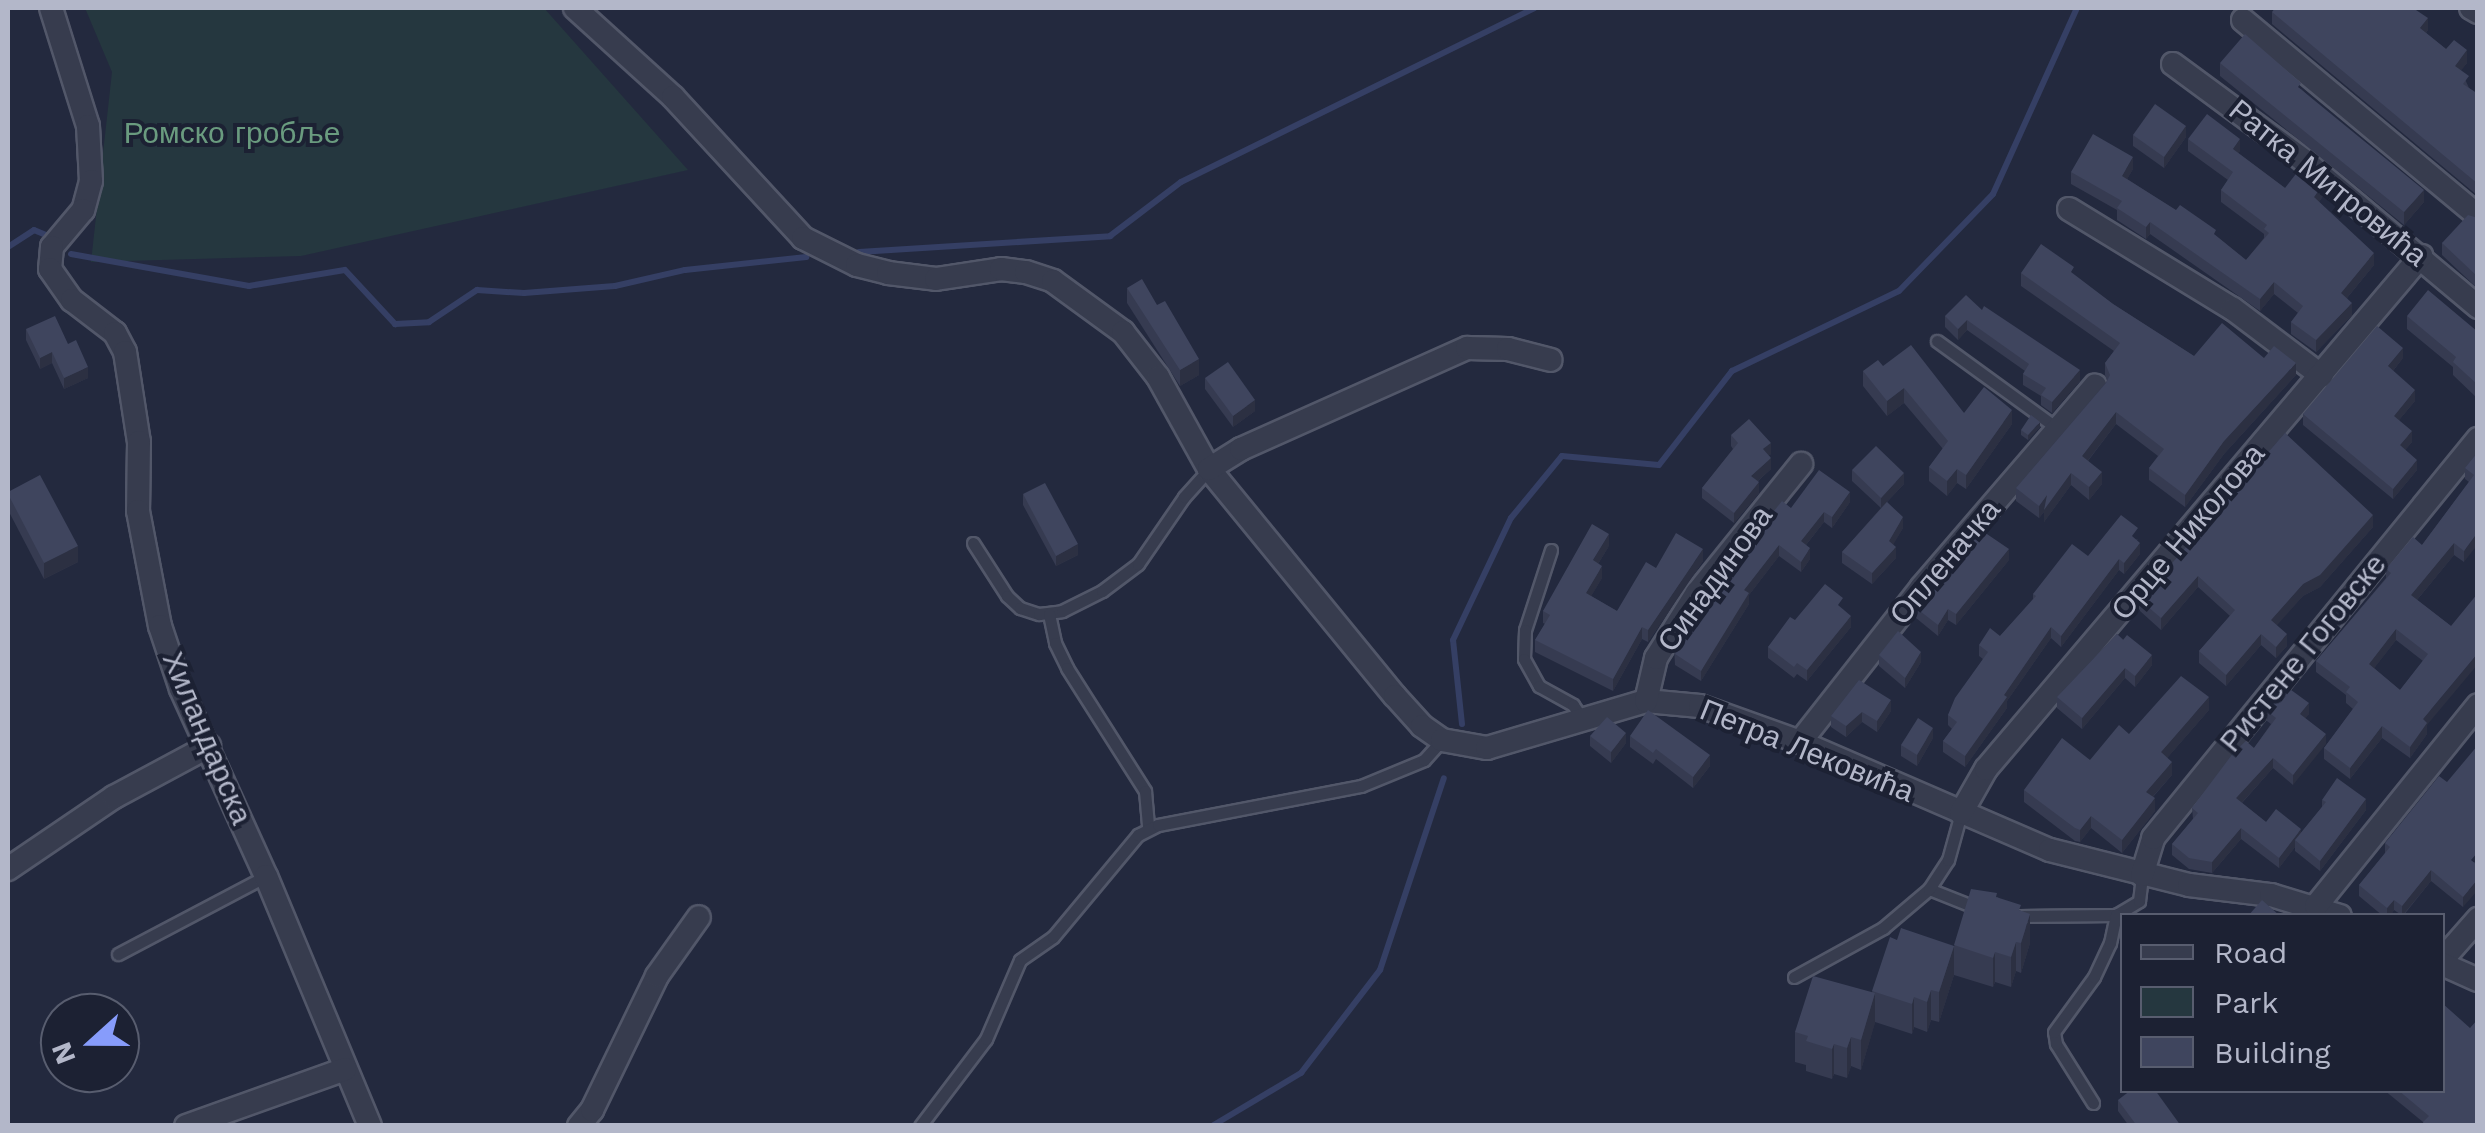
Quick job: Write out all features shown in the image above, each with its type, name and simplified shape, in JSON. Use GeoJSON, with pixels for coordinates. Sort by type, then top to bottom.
{"type":"FeatureCollection","features":[{"type":"Feature","properties":{"kind":"street","name":"Хиландарска"},"geometry":{"type":"LineString","coordinates":[[50,8],[88,126],[91,181],[83,210],[52,247],[50,269],[72,300],[115,332],[134,386],[138,511],[148,578],[180,688],[266,876],[370,1126]]}},
{"type":"Feature","properties":{"kind":"street"},"geometry":{"type":"LineString","coordinates":[[574,8],[672,96],[786,223],[836,256],[888,272],[936,278],[1001,270],[1026,272],[1053,281],[1096,309],[1140,350],[1209,469],[1395,696],[1422,726],[1442,740]]}},
{"type":"Feature","properties":{"kind":"street"},"geometry":{"type":"LineString","coordinates":[[2471,8],[2478,12]]}},
{"type":"Feature","properties":{"kind":"street"},"geometry":{"type":"LineString","coordinates":[[2242,20],[2478,216]]}},
{"type":"Feature","properties":{"kind":"street","name":"Ратка Митровића"},"geometry":{"type":"LineString","coordinates":[[2173,64],[2303,160],[2422,256],[2478,307]]}},
{"type":"Feature","properties":{"kind":"street"},"geometry":{"type":"LineString","coordinates":[[2069,209],[2232,309],[2322,376]]}},
{"type":"Feature","properties":{"kind":"street","name":"Орце Николова"},"geometry":{"type":"LineString","coordinates":[[1961,812],[1986,769],[2422,256]]}},
{"type":"Feature","properties":{"kind":"street"},"geometry":{"type":"LineString","coordinates":[[1209,469],[1241,449],[1467,348],[1508,349],[1551,360]]}},
{"type":"Feature","properties":{"kind":"street","name":"Опленачка"},"geometry":{"type":"LineString","coordinates":[[1800,742],[1922,588],[2095,386]]}},
{"type":"Feature","properties":{"kind":"street","name":"Ристене Гоговске"},"geometry":{"type":"LineString","coordinates":[[2142,875],[2153,838],[2478,439]]}},
{"type":"Feature","properties":{"kind":"street","name":"Синадинова"},"geometry":{"type":"LineString","coordinates":[[1646,701],[1656,658],[1697,593],[1801,464]]}},
{"type":"Feature","properties":{"kind":"street","name":"Петра Лековића"},"geometry":{"type":"LineString","coordinates":[[1442,740],[1487,748],[1646,701],[1700,706],[1800,742],[2050,850],[2142,875],[2190,885],[2244,889],[2333,913]]}},
{"type":"Feature","properties":{"kind":"street"},"geometry":{"type":"LineString","coordinates":[[2316,906],[2478,705]]}},
{"type":"Feature","properties":{"kind":"street"},"geometry":{"type":"LineString","coordinates":[[8,869],[114,797],[209,746]]}},
{"type":"Feature","properties":{"kind":"street"},"geometry":{"type":"LineString","coordinates":[[592,1120],[635,1013],[699,917]]}},
{"type":"Feature","properties":{"kind":"street"},"geometry":{"type":"LineString","coordinates":[[2445,958],[2478,919]]}},
{"type":"Feature","properties":{"kind":"street"},"geometry":{"type":"LineString","coordinates":[[2445,964],[2478,980]]}},
{"type":"Feature","properties":{"kind":"street"},"geometry":{"type":"LineString","coordinates":[[186,1126],[346,1068]]}},
{"type":"Feature","properties":{"kind":"lane"},"geometry":{"type":"LineString","coordinates":[[1938,342],[2058,429]]}},
{"type":"Feature","properties":{"kind":"lane"},"geometry":{"type":"LineString","coordinates":[[973,543],[1007,596],[1020,608],[1049,614],[1102,591],[1138,564],[1184,496],[1209,469]]}},
{"type":"Feature","properties":{"kind":"lane"},"geometry":{"type":"LineString","coordinates":[[1552,550],[1525,630],[1524,659],[1539,686],[1573,705],[1583,720]]}},
{"type":"Feature","properties":{"kind":"lane"},"geometry":{"type":"LineString","coordinates":[[1049,614],[1054,644],[1067,668],[1145,791],[1148,829]]}},
{"type":"Feature","properties":{"kind":"lane"},"geometry":{"type":"LineString","coordinates":[[920,1126],[986,1039],[1020,960],[1053,937],[1130,843],[1148,829],[1361,786],[1424,760],[1442,740]]}},
{"type":"Feature","properties":{"kind":"lane"},"geometry":{"type":"LineString","coordinates":[[1794,976],[1883,928],[1929,889],[1948,860],[1961,812]]}},
{"type":"Feature","properties":{"kind":"lane"},"geometry":{"type":"LineString","coordinates":[[2002,915],[2116,914],[2139,902],[2142,875]]}},
{"type":"Feature","properties":{"kind":"lane"},"geometry":{"type":"LineString","coordinates":[[118,954],[266,876]]}},
{"type":"Feature","properties":{"kind":"lane"},"geometry":{"type":"LineString","coordinates":[[1929,889],[1961,905],[1984,910]]}},
{"type":"Feature","properties":{"kind":"lane"},"geometry":{"type":"LineString","coordinates":[[2093,1103],[2056,1044],[2054,1032],[2094,977],[2110,943],[2116,914]]}},
{"type":"Feature","properties":{"kind":"green space","name":"Ромско гробље"},"geometry":{"type":"Polygon","coordinates":[[[85,8],[544,8],[688,170],[301,256],[91,262],[112,72],[85,8]]]}},
{"type":"Feature","properties":{"kind":"building"},"geometry":{"type":"Polygon","coordinates":[[[2275,8],[2413,8],[2428,18],[2420,28],[2446,49],[2454,40],[2467,50],[2455,66],[2469,76],[2463,84],[2478,94],[2478,184],[2272,12],[2275,8]]]}},
{"type":"Feature","properties":{"kind":"building"},"geometry":{"type":"Polygon","coordinates":[[[2245,34],[2301,83],[2298,87],[2424,190],[2404,212],[2220,63],[2245,34]]]}},
{"type":"Feature","properties":{"kind":"building"},"geometry":{"type":"Polygon","coordinates":[[[2155,104],[2186,126],[2164,157],[2133,135],[2155,104]]]}},
{"type":"Feature","properties":{"kind":"building"},"geometry":{"type":"Polygon","coordinates":[[[2207,114],[2240,139],[2233,149],[2285,188],[2302,166],[2323,185],[2314,197],[2374,253],[2341,293],[2352,303],[2316,340],[2291,322],[2303,306],[2274,282],[2260,299],[2150,222],[2146,227],[2117,208],[2122,201],[2071,172],[2093,134],[2133,157],[2122,176],[2176,210],[2180,205],[2216,230],[2214,234],[2246,260],[2269,233],[2264,229],[2267,225],[2221,190],[2233,172],[2188,139],[2207,114]]]}},
{"type":"Feature","properties":{"kind":"building"},"geometry":{"type":"Polygon","coordinates":[[[2468,215],[2478,218],[2478,277],[2442,243],[2468,215]]]}},
{"type":"Feature","properties":{"kind":"building"},"geometry":{"type":"Polygon","coordinates":[[[2041,244],[2074,267],[2071,272],[2113,304],[2194,356],[2222,323],[2264,358],[2274,346],[2296,363],[2224,441],[2185,495],[2149,468],[2164,449],[2116,412],[2082,456],[2102,472],[2089,487],[2071,473],[2044,510],[2047,495],[2039,506],[2016,488],[2106,383],[2110,375],[2105,363],[2120,343],[2021,273],[2041,244]]]}},
{"type":"Feature","properties":{"kind":"building"},"geometry":{"type":"Polygon","coordinates":[[[1142,279],[1157,305],[1165,301],[1199,359],[1180,370],[1127,288],[1142,279]]]}},
{"type":"Feature","properties":{"kind":"building"},"geometry":{"type":"Polygon","coordinates":[[[2428,290],[2478,332],[2478,385],[2453,362],[2456,357],[2407,316],[2428,290]]]}},
{"type":"Feature","properties":{"kind":"building"},"geometry":{"type":"Polygon","coordinates":[[[1966,295],[1982,310],[1984,306],[2080,370],[2052,402],[2041,395],[2046,388],[2023,374],[2029,364],[1967,320],[1958,329],[1945,316],[1966,295]]]}},
{"type":"Feature","properties":{"kind":"building"},"geometry":{"type":"Polygon","coordinates":[[[55,316],[68,344],[76,340],[88,367],[64,378],[52,352],[40,358],[26,329],[55,316]]]}},
{"type":"Feature","properties":{"kind":"building"},"geometry":{"type":"Polygon","coordinates":[[[2377,326],[2403,348],[2388,366],[2415,390],[2394,416],[2412,431],[2400,445],[2417,460],[2393,489],[2303,414],[2377,326]]]}},
{"type":"Feature","properties":{"kind":"building"},"geometry":{"type":"Polygon","coordinates":[[[1911,345],[1964,413],[1984,387],[2012,410],[1966,475],[1957,469],[1947,481],[1929,467],[1948,441],[1904,388],[1887,401],[1863,371],[1878,360],[1883,366],[1911,345]]]}},
{"type":"Feature","properties":{"kind":"building"},"geometry":{"type":"Polygon","coordinates":[[[1228,362],[1255,400],[1233,416],[1205,378],[1228,362]]]}},
{"type":"Feature","properties":{"kind":"building"},"geometry":{"type":"Polygon","coordinates":[[[2031,415],[2040,422],[2028,435],[2021,430],[2031,415]]]}},
{"type":"Feature","properties":{"kind":"building"},"geometry":{"type":"Polygon","coordinates":[[[1749,419],[1771,443],[1763,449],[1771,458],[1751,476],[1759,482],[1734,513],[1702,488],[1738,443],[1731,435],[1749,419]]]}},
{"type":"Feature","properties":{"kind":"building"},"geometry":{"type":"Polygon","coordinates":[[[2285,433],[2373,515],[2320,575],[2303,584],[2271,620],[2287,634],[2276,647],[2261,634],[2226,675],[2199,651],[2235,610],[2198,576],[2161,618],[2140,600],[2285,433]]]}},
{"type":"Feature","properties":{"kind":"building"},"geometry":{"type":"Polygon","coordinates":[[[1876,446],[1904,473],[1881,498],[1852,470],[1876,446]]]}},
{"type":"Feature","properties":{"kind":"building"},"geometry":{"type":"Polygon","coordinates":[[[2478,452],[2478,532],[2464,551],[2454,543],[2411,595],[2451,626],[2478,593],[2478,653],[2423,719],[2427,723],[2410,747],[2382,726],[2350,768],[2324,748],[2358,702],[2346,692],[2350,687],[2316,661],[2391,573],[2386,569],[2413,537],[2422,545],[2474,475],[2465,468],[2478,452]],[[2396,629],[2369,664],[2400,690],[2428,654],[2396,629]]]}},
{"type":"Feature","properties":{"kind":"building"},"geometry":{"type":"Polygon","coordinates":[[[1819,470],[1850,492],[1832,517],[1824,512],[1801,541],[1810,548],[1801,562],[1779,545],[1744,590],[1749,593],[1701,671],[1675,654],[1678,650],[1674,647],[1709,591],[1782,501],[1791,508],[1819,470]]]}},
{"type":"Feature","properties":{"kind":"building"},"geometry":{"type":"Polygon","coordinates":[[[40,475],[78,546],[44,563],[8,494],[40,475]]]}},
{"type":"Feature","properties":{"kind":"building"},"geometry":{"type":"Polygon","coordinates":[[[1045,483],[1078,544],[1056,556],[1023,494],[1045,483]]]}},
{"type":"Feature","properties":{"kind":"building"},"geometry":{"type":"Polygon","coordinates":[[[1887,502],[1903,517],[1889,541],[1896,547],[1872,573],[1842,552],[1887,502]]]}},
{"type":"Feature","properties":{"kind":"building"},"geometry":{"type":"Polygon","coordinates":[[[2121,515],[2138,528],[2132,536],[2140,543],[2124,563],[2119,559],[2061,636],[2051,627],[1965,756],[1943,741],[1957,722],[1948,715],[1955,698],[1988,652],[1979,645],[1990,628],[2000,636],[2036,596],[2033,594],[2072,544],[2088,556],[2121,515]]]}},
{"type":"Feature","properties":{"kind":"building"},"geometry":{"type":"Polygon","coordinates":[[[1592,524],[1609,534],[1593,560],[1602,566],[1586,593],[1617,611],[1646,562],[1656,568],[1676,533],[1703,549],[1648,630],[1642,627],[1613,679],[1535,640],[1550,615],[1543,611],[1592,524]]]}},
{"type":"Feature","properties":{"kind":"building"},"geometry":{"type":"Polygon","coordinates":[[[1981,530],[2009,549],[1956,614],[1948,609],[1938,625],[1916,608],[1981,530]]]}},
{"type":"Feature","properties":{"kind":"building"},"geometry":{"type":"Polygon","coordinates":[[[1825,584],[1843,598],[1838,605],[1851,616],[1807,670],[1797,663],[1794,667],[1768,647],[1790,617],[1795,620],[1825,584]]]}},
{"type":"Feature","properties":{"kind":"building"},"geometry":{"type":"Polygon","coordinates":[[[1898,631],[1921,652],[1905,678],[1879,655],[1898,631]]]}},
{"type":"Feature","properties":{"kind":"building"},"geometry":{"type":"Polygon","coordinates":[[[2117,634],[2123,640],[2127,635],[2152,655],[2135,676],[2125,668],[2082,718],[2057,697],[2117,634]]]}},
{"type":"Feature","properties":{"kind":"building"},"geometry":{"type":"Polygon","coordinates":[[[2181,676],[2209,697],[2161,752],[2172,762],[2146,792],[2155,798],[2122,840],[2091,816],[2080,830],[2075,828],[2024,790],[2062,738],[2090,760],[2119,725],[2129,734],[2181,676]]]}},
{"type":"Feature","properties":{"kind":"building"},"geometry":{"type":"Polygon","coordinates":[[[1859,680],[1891,700],[1877,721],[1862,712],[1846,726],[1831,716],[1859,680]]]}},
{"type":"Feature","properties":{"kind":"building"},"geometry":{"type":"Polygon","coordinates":[[[2287,687],[2309,703],[2300,714],[2326,734],[2293,775],[2273,758],[2236,798],[2266,822],[2276,809],[2301,829],[2279,858],[2241,828],[2212,862],[2189,858],[2172,844],[2198,813],[2192,808],[2234,752],[2246,741],[2254,748],[2276,718],[2267,711],[2287,687]]]}},
{"type":"Feature","properties":{"kind":"building"},"geometry":{"type":"Polygon","coordinates":[[[1648,710],[1710,755],[1693,777],[1656,749],[1653,753],[1630,736],[1648,710]]]}},
{"type":"Feature","properties":{"kind":"building"},"geometry":{"type":"Polygon","coordinates":[[[1607,717],[1626,733],[1611,752],[1590,736],[1607,717]]]}},
{"type":"Feature","properties":{"kind":"building"},"geometry":{"type":"Polygon","coordinates":[[[1918,718],[1933,728],[1917,755],[1901,745],[1918,718]]]}},
{"type":"Feature","properties":{"kind":"building"},"geometry":{"type":"Polygon","coordinates":[[[2478,745],[2478,852],[2471,860],[2478,866],[2478,879],[2463,897],[2431,870],[2402,906],[2394,900],[2387,908],[2359,885],[2390,847],[2385,843],[2439,776],[2447,782],[2478,745]]]}},
{"type":"Feature","properties":{"kind":"building"},"geometry":{"type":"Polygon","coordinates":[[[2337,778],[2366,799],[2320,861],[2295,840],[2326,802],[2322,800],[2337,778]]]}},
{"type":"Feature","properties":{"kind":"building"},"geometry":{"type":"Polygon","coordinates":[[[1971,889],[1997,893],[1996,897],[2021,905],[2019,910],[2030,914],[2021,943],[2016,942],[2011,957],[1995,952],[1993,958],[1954,945],[1971,889]]]}},
{"type":"Feature","properties":{"kind":"building"},"geometry":{"type":"Polygon","coordinates":[[[2262,900],[2277,913],[2251,913],[2262,900]]]}},
{"type":"Feature","properties":{"kind":"building"},"geometry":{"type":"Polygon","coordinates":[[[1901,928],[1954,946],[1939,992],[1931,990],[1927,1002],[1914,997],[1912,1004],[1872,991],[1890,937],[1897,940],[1901,928]]]}},
{"type":"Feature","properties":{"kind":"building"},"geometry":{"type":"Polygon","coordinates":[[[1813,976],[1875,993],[1861,1040],[1851,1037],[1847,1048],[1834,1044],[1832,1049],[1806,1041],[1808,1036],[1795,1032],[1813,976]]]}},
{"type":"Feature","properties":{"kind":"building"},"geometry":{"type":"Polygon","coordinates":[[[2445,1006],[2470,1028],[2478,1019],[2478,1126],[2426,1126],[2423,1122],[2429,1116],[2402,1093],[2445,1093],[2445,1006]]]}},
{"type":"Feature","properties":{"kind":"building"},"geometry":{"type":"Polygon","coordinates":[[[2127,1093],[2157,1093],[2181,1126],[2137,1126],[2118,1100],[2127,1093]]]}},
{"type":"Feature","properties":{"kind":"waterway"},"geometry":{"type":"LineString","coordinates":[[859,252],[1110,236],[1181,182],[1535,8]]}},
{"type":"Feature","properties":{"kind":"waterway"},"geometry":{"type":"LineString","coordinates":[[1462,724],[1453,640],[1511,518],[1562,456],[1659,465],[1732,371],[1899,291],[1993,194],[2077,8]]}},
{"type":"Feature","properties":{"kind":"waterway"},"geometry":{"type":"LineString","coordinates":[[8,247],[34,230],[46,235]]}},
{"type":"Feature","properties":{"kind":"waterway"},"geometry":{"type":"LineString","coordinates":[[71,254],[249,286],[345,270],[395,324],[429,322],[477,290],[524,293],[615,286],[685,270],[806,257]]}},
{"type":"Feature","properties":{"kind":"waterway"},"geometry":{"type":"LineString","coordinates":[[1212,1126],[1301,1073],[1380,970],[1444,778]]}}]}
